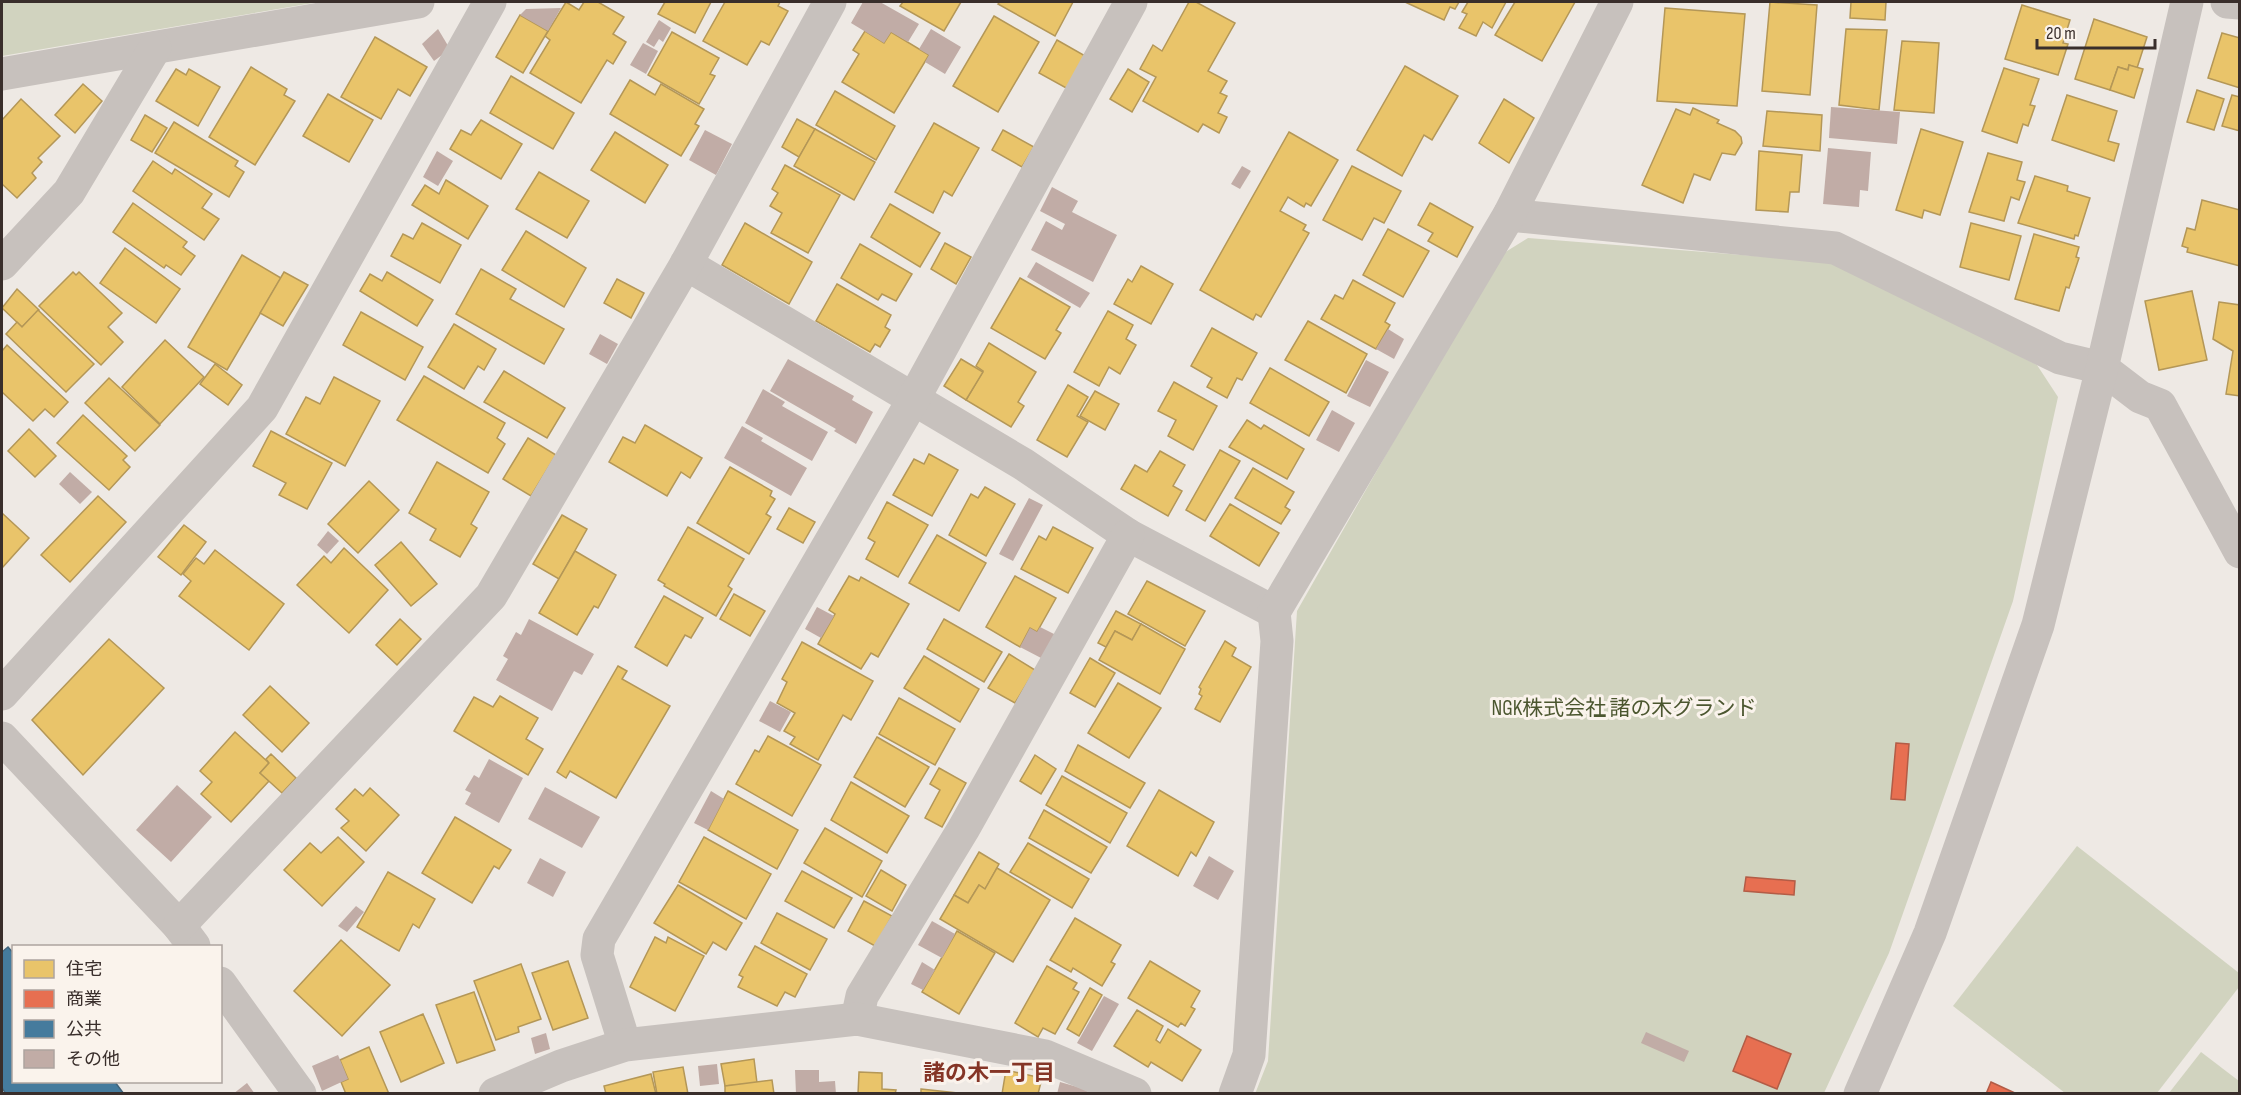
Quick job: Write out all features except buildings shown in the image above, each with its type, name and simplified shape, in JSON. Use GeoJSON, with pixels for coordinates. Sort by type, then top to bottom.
{"type":"FeatureCollection","features":[{"type":"Feature","properties":{"kind":"street"},"geometry":{"type":"LineString","coordinates":[[2,74],[418,2]]}},
{"type":"Feature","properties":{"kind":"street"},"geometry":{"type":"LineString","coordinates":[[2,694],[262,408],[490,2]]}},
{"type":"Feature","properties":{"kind":"street"},"geometry":{"type":"LineString","coordinates":[[2,738],[186,936],[491,596],[686,264],[830,2]]}},
{"type":"Feature","properties":{"kind":"street"},"geometry":{"type":"LineString","coordinates":[[625,1045],[597,955],[598,939],[913,400],[1131,2]]}},
{"type":"Feature","properties":{"kind":"street"},"geometry":{"type":"LineString","coordinates":[[1235,1094],[1250,1055],[1278,641],[1274,612],[1509,215],[1617,2]]}},
{"type":"Feature","properties":{"kind":"street"},"geometry":{"type":"LineString","coordinates":[[1860,1094],[1930,933],[2038,626],[2102,368],[2187,2]]}},
{"type":"Feature","properties":{"kind":"street"},"geometry":{"type":"LineString","coordinates":[[2227,2],[2240,3]]}},
{"type":"Feature","properties":{"kind":"street"},"geometry":{"type":"LineString","coordinates":[[2,264],[69,192],[155,48]]}},
{"type":"Feature","properties":{"kind":"street"},"geometry":{"type":"LineString","coordinates":[[1509,215],[1835,248],[2060,358],[2102,368],[2139,397],[2160,405],[2240,552]]}},
{"type":"Feature","properties":{"kind":"street"},"geometry":{"type":"LineString","coordinates":[[686,264],[1023,464],[1128,535],[1274,612]]}},
{"type":"Feature","properties":{"kind":"street"},"geometry":{"type":"LineString","coordinates":[[857,1019],[862,996],[964,828],[1128,535]]}},
{"type":"Feature","properties":{"kind":"street"},"geometry":{"type":"LineString","coordinates":[[222,986],[300,1094]]}},
{"type":"Feature","properties":{"kind":"street"},"geometry":{"type":"LineString","coordinates":[[495,1094],[561,1066],[625,1045],[857,1019],[1045,1056],[1135,1094]]}},
{"type":"Feature","properties":{"kind":"green space"},"geometry":{"type":"Polygon","coordinates":[[[2,2],[319,2],[2,56],[2,2]]]}},
{"type":"Feature","properties":{"kind":"green space","name":"NGK株式会社 諸の木グランド"},"geometry":{"type":"Polygon","coordinates":[[[1528,238],[1843,263],[2037,365],[2058,397],[2013,601],[1889,953],[1824,1093],[1255,1094],[1268,1061],[1297,611],[1499,256],[1528,238]]]}},
{"type":"Feature","properties":{"kind":"green space"},"geometry":{"type":"Polygon","coordinates":[[[2077,846],[2239,973],[2239,987],[2157,1093],[2065,1093],[1953,1006],[2077,846]]]}},
{"type":"Feature","properties":{"kind":"green space"},"geometry":{"type":"Polygon","coordinates":[[[2201,1052],[2239,1081],[2239,1093],[2169,1093],[2201,1052]]]}},
{"type":"Feature","properties":{"kind":"district","name":"諸の木一丁目"},"geometry":{"type":"Point","coordinates":[989,1072]}}]}
